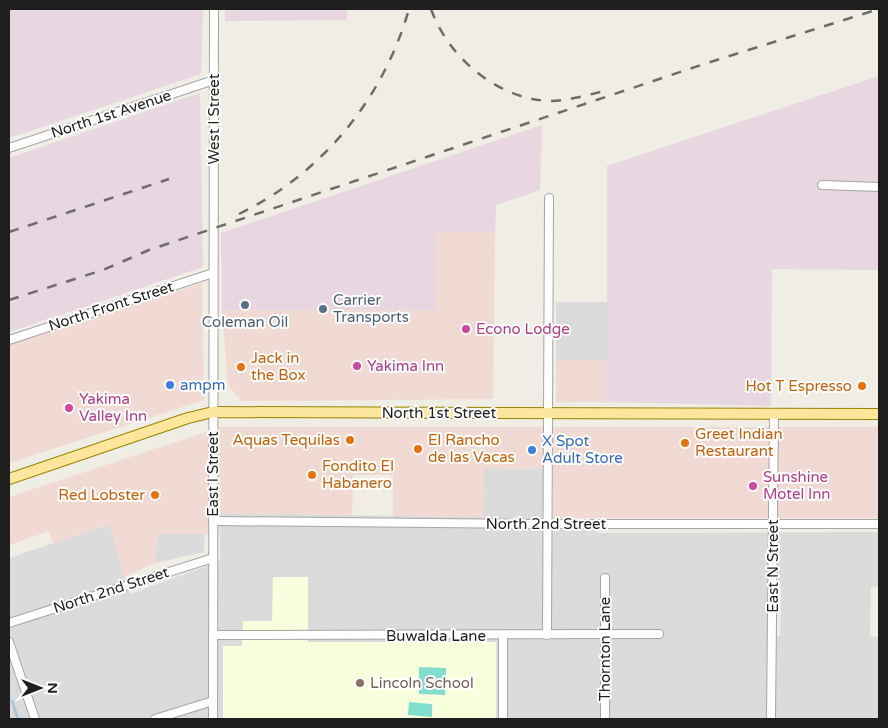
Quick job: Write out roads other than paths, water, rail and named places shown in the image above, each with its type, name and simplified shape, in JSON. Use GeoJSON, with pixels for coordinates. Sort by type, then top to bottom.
{"type":"FeatureCollection","features":[{"type":"Feature","properties":{"kind":"main road","name":"North 1st Street"},"geometry":{"type":"LineString","coordinates":[[9,479],[188,418],[213,412],[879,414]]}},
{"type":"Feature","properties":{"kind":"street","name":"West I Street"},"geometry":{"type":"LineString","coordinates":[[213,228],[214,9]]}},
{"type":"Feature","properties":{"kind":"street","name":"North 1st Avenue"},"geometry":{"type":"LineString","coordinates":[[9,148],[214,80]]}},
{"type":"Feature","properties":{"kind":"street"},"geometry":{"type":"LineString","coordinates":[[822,185],[879,186]]}},
{"type":"Feature","properties":{"kind":"street"},"geometry":{"type":"LineString","coordinates":[[547,635],[546,413],[549,198]]}},
{"type":"Feature","properties":{"kind":"street","name":"East I Street"},"geometry":{"type":"LineString","coordinates":[[213,228],[213,719]]}},
{"type":"Feature","properties":{"kind":"street","name":"North Front Street"},"geometry":{"type":"LineString","coordinates":[[9,340],[213,273]]}},
{"type":"Feature","properties":{"kind":"street","name":"East N Street"},"geometry":{"type":"LineString","coordinates":[[771,719],[774,413]]}},
{"type":"Feature","properties":{"kind":"street","name":"North 2nd Street"},"geometry":{"type":"LineString","coordinates":[[213,521],[879,524]]}},
{"type":"Feature","properties":{"kind":"street","name":"North 2nd Street"},"geometry":{"type":"LineString","coordinates":[[9,623],[213,558]]}},
{"type":"Feature","properties":{"kind":"street","name":"Thornton Lane"},"geometry":{"type":"LineString","coordinates":[[605,578],[606,719]]}},
{"type":"Feature","properties":{"kind":"street","name":"Buwalda Lane"},"geometry":{"type":"LineString","coordinates":[[214,635],[503,636],[659,634]]}},
{"type":"Feature","properties":{"kind":"street"},"geometry":{"type":"LineString","coordinates":[[503,636],[503,719]]}},
{"type":"Feature","properties":{"kind":"street"},"geometry":{"type":"LineString","coordinates":[[9,642],[35,719]]}},
{"type":"Feature","properties":{"kind":"street"},"geometry":{"type":"LineString","coordinates":[[155,719],[213,701]]}},
{"type":"Feature","properties":{"kind":"waterway"},"geometry":{"type":"LineString","coordinates":[[12,701],[18,719]]}},
{"type":"Feature","properties":{"kind":"railway"},"geometry":{"type":"LineString","coordinates":[[239,214],[269,197],[297,177],[323,155],[346,130],[366,103],[383,73],[398,42],[409,9]]}},
{"type":"Feature","properties":{"kind":"railway"},"geometry":{"type":"LineString","coordinates":[[431,9],[449,43],[462,58],[476,72],[510,92],[529,98],[555,101],[605,91]]}},
{"type":"Feature","properties":{"kind":"railway"},"geometry":{"type":"LineString","coordinates":[[9,300],[103,270],[149,250],[704,64],[879,9]]}},
{"type":"Feature","properties":{"kind":"railway"},"geometry":{"type":"LineString","coordinates":[[9,232],[169,179]]}},
{"type":"Feature","properties":{"kind":"place","name":"Coleman Oil"},"geometry":{"type":"Point","coordinates":[245,305]}},
{"type":"Feature","properties":{"kind":"place","name":"Carrier Transports"},"geometry":{"type":"Point","coordinates":[323,309]}},
{"type":"Feature","properties":{"kind":"place","name":"Econo Lodge"},"geometry":{"type":"Point","coordinates":[466,329]}},
{"type":"Feature","properties":{"kind":"place","name":"Yakima Inn"},"geometry":{"type":"Point","coordinates":[357,366]}},
{"type":"Feature","properties":{"kind":"place","name":"Jack in the Box"},"geometry":{"type":"Point","coordinates":[241,367]}},
{"type":"Feature","properties":{"kind":"place","name":"ampm"},"geometry":{"type":"Point","coordinates":[170,385]}},
{"type":"Feature","properties":{"kind":"place","name":"Hot T Espresso"},"geometry":{"type":"Point","coordinates":[862,386]}},
{"type":"Feature","properties":{"kind":"place","name":"Yakima Valley Inn"},"geometry":{"type":"Point","coordinates":[69,408]}},
{"type":"Feature","properties":{"kind":"place","name":"Aquas Tequilas"},"geometry":{"type":"Point","coordinates":[350,440]}},
{"type":"Feature","properties":{"kind":"place","name":"Greet Indian Restaurant"},"geometry":{"type":"Point","coordinates":[685,443]}},
{"type":"Feature","properties":{"kind":"place","name":"El Rancho de las Vacas"},"geometry":{"type":"Point","coordinates":[418,449]}},
{"type":"Feature","properties":{"kind":"place","name":"X Spot Adult Store"},"geometry":{"type":"Point","coordinates":[532,450]}},
{"type":"Feature","properties":{"kind":"place","name":"Fondito El Habanero"},"geometry":{"type":"Point","coordinates":[312,475]}},
{"type":"Feature","properties":{"kind":"place","name":"Sunshine Motel Inn"},"geometry":{"type":"Point","coordinates":[753,486]}},
{"type":"Feature","properties":{"kind":"place","name":"Red Lobster"},"geometry":{"type":"Point","coordinates":[155,495]}},
{"type":"Feature","properties":{"kind":"place","name":"Lincoln School"},"geometry":{"type":"Point","coordinates":[360,683]}}]}
